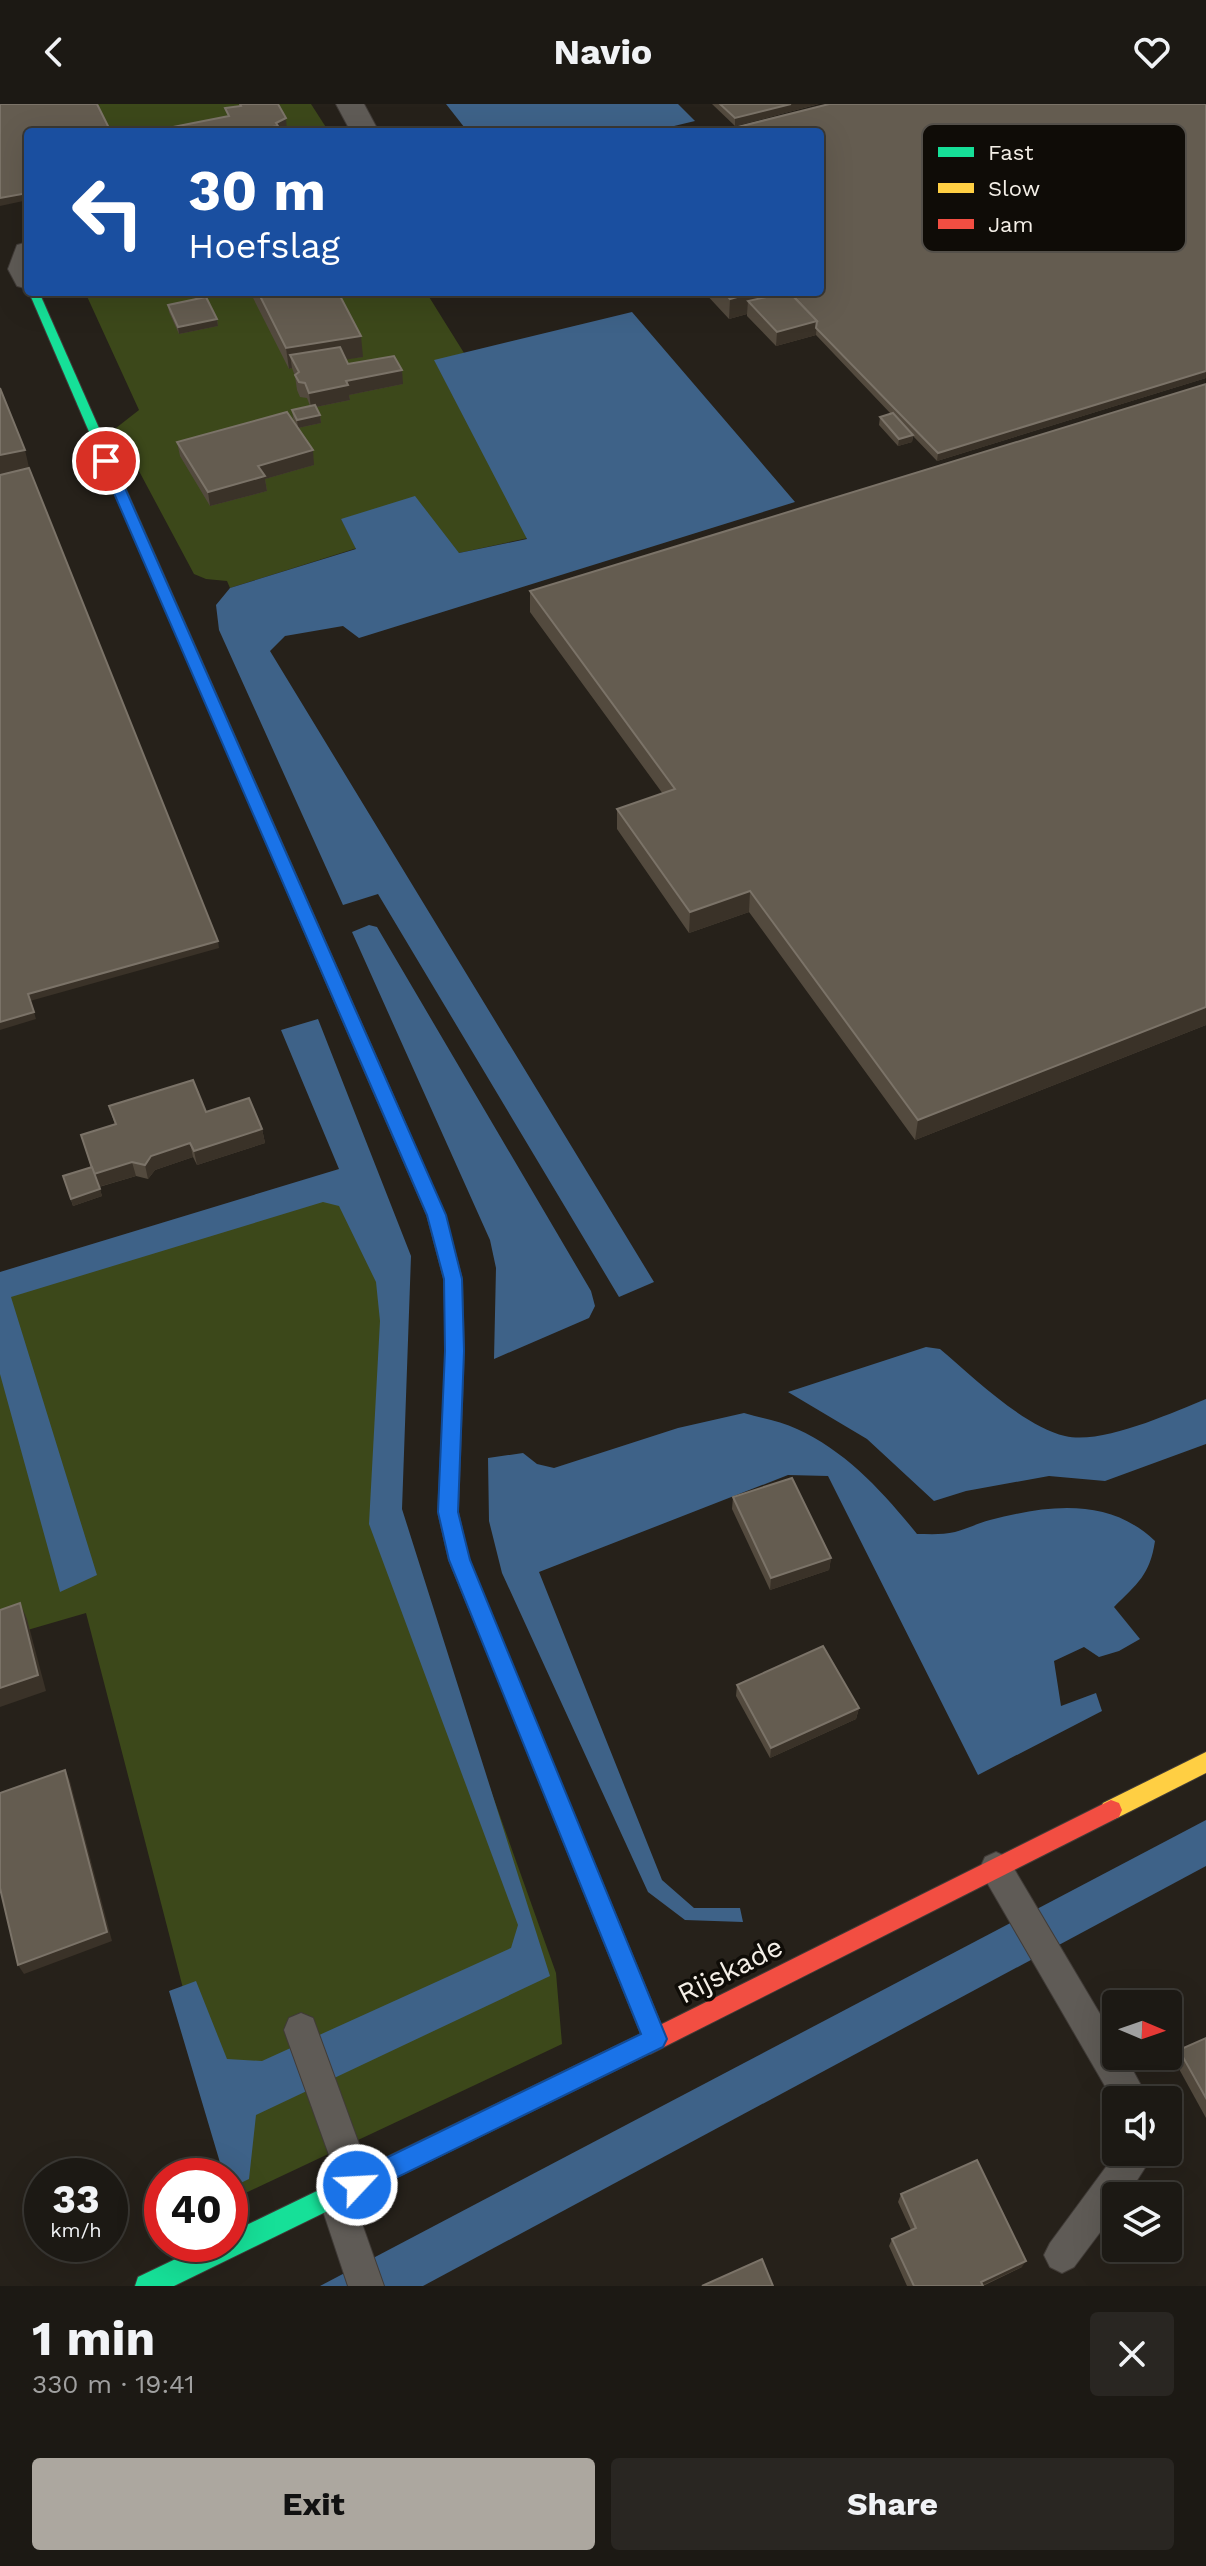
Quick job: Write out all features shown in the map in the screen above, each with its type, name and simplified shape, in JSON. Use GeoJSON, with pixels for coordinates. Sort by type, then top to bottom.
{"type":"FeatureCollection","features":[{"type":"Feature","properties":{"kind":"street"},"geometry":{"type":"LineString","coordinates":[[350,104],[363,128]]}},
{"type":"Feature","properties":{"kind":"street"},"geometry":{"type":"LineString","coordinates":[[35,296],[436,1215],[453,1279],[455,1351],[448,1512],[459,1560],[655,2039]]}},
{"type":"Feature","properties":{"kind":"street","name":"Rijskade"},"geometry":{"type":"LineString","coordinates":[[147,2286],[655,2039],[1206,1762]]}},
{"type":"Feature","properties":{"kind":"lane"},"geometry":{"type":"LineString","coordinates":[[996,1868],[1124,2086]]}},
{"type":"Feature","properties":{"kind":"lane"},"geometry":{"type":"LineString","coordinates":[[302,2033],[323,2090],[362,2274]]}},
{"type":"Feature","properties":{"kind":"lane"},"geometry":{"type":"LineString","coordinates":[[1062,2255],[1128,2166]]}},
{"type":"Feature","properties":{"kind":"green space"},"geometry":{"type":"Polygon","coordinates":[[[97,104],[311,104],[326,128],[109,128],[97,104]]]}},
{"type":"Feature","properties":{"kind":"green space"},"geometry":{"type":"Polygon","coordinates":[[[87,296],[428,296],[464,353],[435,361],[528,538],[459,553],[341,519],[357,548],[230,588],[227,581],[206,579],[194,574],[116,428],[139,410],[87,296]]]}},
{"type":"Feature","properties":{"kind":"green space"},"geometry":{"type":"Polygon","coordinates":[[[353,1177],[403,1274],[393,1516],[556,1973],[562,2044],[248,2192],[248,2158],[227,2158],[86,1613],[0,1638],[0,1277],[353,1177]]]}},
{"type":"Feature","properties":{"kind":"water"},"geometry":{"type":"Polygon","coordinates":[[[446,104],[678,104],[695,121],[666,128],[465,128],[446,104]]]}},
{"type":"Feature","properties":{"kind":"water"},"geometry":{"type":"Polygon","coordinates":[[[632,312],[795,502],[359,638],[343,626],[285,636],[270,651],[654,1282],[619,1297],[378,894],[343,905],[219,630],[216,605],[230,588],[356,549],[341,519],[415,496],[459,553],[527,539],[434,360],[632,312]]]}},
{"type":"Feature","properties":{"kind":"water"},"geometry":{"type":"Polygon","coordinates":[[[369,925],[377,927],[591,1291],[595,1306],[589,1318],[494,1359],[496,1268],[490,1240],[352,932],[369,925]]]}},
{"type":"Feature","properties":{"kind":"water"},"geometry":{"type":"Polygon","coordinates":[[[318,1019],[411,1256],[402,1509],[550,1976],[256,2115],[248,2179],[248,2158],[219,2158],[169,1991],[196,1981],[227,2059],[262,2061],[511,1948],[518,1925],[369,1524],[380,1321],[376,1282],[339,1206],[323,1202],[11,1297],[97,1575],[60,1592],[0,1374],[0,1272],[339,1169],[281,1030],[318,1019]]]}},
{"type":"Feature","properties":{"kind":"water"},"geometry":{"type":"Polygon","coordinates":[[[926,1347],[940,1349],[1032,1422],[1065,1436],[1080,1438],[1117,1432],[1206,1399],[1206,1444],[1105,1481],[1049,1476],[966,1491],[934,1501],[867,1439],[788,1392],[926,1347]]]}},
{"type":"Feature","properties":{"kind":"water"},"geometry":{"type":"Polygon","coordinates":[[[744,1413],[791,1426],[832,1449],[891,1503],[917,1534],[950,1533],[990,1520],[1034,1511],[1077,1508],[1118,1517],[1155,1541],[1146,1571],[1114,1607],[1140,1639],[1119,1651],[1099,1657],[1084,1647],[1054,1661],[1061,1706],[1096,1693],[1102,1711],[978,1775],[828,1476],[788,1475],[539,1572],[662,1880],[694,1908],[740,1908],[743,1922],[685,1920],[648,1892],[502,1573],[489,1521],[488,1458],[523,1453],[537,1464],[554,1468],[678,1428],[744,1413]]]}},
{"type":"Feature","properties":{"kind":"water"},"geometry":{"type":"Polygon","coordinates":[[[1206,1820],[1206,1866],[423,2286],[320,2286],[1206,1820]]]}},
{"type":"Feature","properties":{"kind":"building"},"geometry":{"type":"Polygon","coordinates":[[[0,104],[97,104],[109,128],[24,128],[24,194],[0,198],[0,104]]]}},
{"type":"Feature","properties":{"kind":"building"},"geometry":{"type":"Polygon","coordinates":[[[278,104],[286,118],[276,123],[278,126],[267,128],[173,127],[229,116],[225,108],[278,104]]]}},
{"type":"Feature","properties":{"kind":"building"},"geometry":{"type":"Polygon","coordinates":[[[720,104],[791,104],[735,118],[720,104]]]}},
{"type":"Feature","properties":{"kind":"building"},"geometry":{"type":"Polygon","coordinates":[[[829,104],[1206,104],[1206,371],[938,453],[816,328],[817,321],[794,297],[824,296],[824,128],[734,128],[829,104]]]}},
{"type":"Feature","properties":{"kind":"building"},"geometry":{"type":"Polygon","coordinates":[[[260,296],[340,296],[361,336],[286,348],[260,296]]]}},
{"type":"Feature","properties":{"kind":"building"},"geometry":{"type":"Polygon","coordinates":[[[771,296],[793,296],[817,321],[777,332],[748,301],[771,296]]]}},
{"type":"Feature","properties":{"kind":"building"},"geometry":{"type":"Polygon","coordinates":[[[206,297],[217,319],[178,327],[168,305],[206,297]]]}},
{"type":"Feature","properties":{"kind":"building"},"geometry":{"type":"Polygon","coordinates":[[[340,347],[348,364],[394,356],[402,370],[346,381],[348,385],[309,393],[305,383],[299,382],[295,375],[299,372],[290,355],[340,347]]]}},
{"type":"Feature","properties":{"kind":"building"},"geometry":{"type":"Polygon","coordinates":[[[1206,384],[1206,1007],[918,1120],[750,891],[690,912],[617,809],[675,789],[530,591],[1206,384]]]}},
{"type":"Feature","properties":{"kind":"building"},"geometry":{"type":"Polygon","coordinates":[[[0,388],[25,450],[0,455],[0,388]]]}},
{"type":"Feature","properties":{"kind":"building"},"geometry":{"type":"Polygon","coordinates":[[[315,405],[320,415],[297,420],[292,410],[315,405]]]}},
{"type":"Feature","properties":{"kind":"building"},"geometry":{"type":"Polygon","coordinates":[[[287,412],[313,450],[258,466],[265,476],[208,492],[177,442],[287,412]]]}},
{"type":"Feature","properties":{"kind":"building"},"geometry":{"type":"Polygon","coordinates":[[[893,413],[913,435],[899,439],[880,417],[893,413]]]}},
{"type":"Feature","properties":{"kind":"building"},"geometry":{"type":"Polygon","coordinates":[[[29,468],[218,941],[28,994],[34,1012],[0,1022],[0,475],[29,468]]]}},
{"type":"Feature","properties":{"kind":"building"},"geometry":{"type":"Polygon","coordinates":[[[193,1080],[206,1112],[249,1098],[262,1129],[194,1151],[190,1143],[151,1156],[145,1165],[132,1162],[94,1174],[81,1135],[116,1124],[109,1106],[193,1080]]]}},
{"type":"Feature","properties":{"kind":"building"},"geometry":{"type":"Polygon","coordinates":[[[92,1167],[100,1189],[71,1199],[63,1176],[92,1167]]]}},
{"type":"Feature","properties":{"kind":"building"},"geometry":{"type":"Polygon","coordinates":[[[792,1478],[831,1558],[771,1578],[733,1497],[792,1478]]]}},
{"type":"Feature","properties":{"kind":"building"},"geometry":{"type":"Polygon","coordinates":[[[20,1603],[38,1675],[0,1688],[0,1610],[20,1603]]]}},
{"type":"Feature","properties":{"kind":"building"},"geometry":{"type":"Polygon","coordinates":[[[823,1646],[859,1708],[771,1748],[737,1685],[823,1646]]]}},
{"type":"Feature","properties":{"kind":"building"},"geometry":{"type":"Polygon","coordinates":[[[65,1770],[107,1932],[18,1965],[0,1888],[0,1793],[65,1770]]]}},
{"type":"Feature","properties":{"kind":"building"},"geometry":{"type":"Polygon","coordinates":[[[1206,2038],[1206,2098],[1182,2055],[1182,2049],[1206,2038]]]}},
{"type":"Feature","properties":{"kind":"building"},"geometry":{"type":"Polygon","coordinates":[[[977,2160],[1026,2261],[981,2282],[983,2286],[914,2286],[892,2239],[916,2228],[901,2194],[977,2160]]]}},
{"type":"Feature","properties":{"kind":"building"},"geometry":{"type":"Polygon","coordinates":[[[762,2259],[773,2286],[702,2286],[762,2259]]]}},
{"type":"Feature","properties":{"kind":"traffic: fast"},"geometry":{"type":"LineString","coordinates":[[35,296],[366,1054]]}},
{"type":"Feature","properties":{"kind":"traffic: fast"},"geometry":{"type":"LineString","coordinates":[[505,1672],[655,2039]]}},
{"type":"Feature","properties":{"kind":"traffic: fast"},"geometry":{"type":"LineString","coordinates":[[147,2286],[650,2042]]}},
{"type":"Feature","properties":{"kind":"traffic: slow"},"geometry":{"type":"LineString","coordinates":[[366,1054],[436,1215],[453,1279],[455,1351],[448,1512],[459,1560],[505,1672]]}},
{"type":"Feature","properties":{"kind":"traffic: slow"},"geometry":{"type":"LineString","coordinates":[[1111,1810],[1206,1762]]}},
{"type":"Feature","properties":{"kind":"traffic: jam"},"geometry":{"type":"LineString","coordinates":[[650,2042],[1111,1810]]}},
{"type":"Feature","properties":{"kind":"route"},"geometry":{"type":"LineString","coordinates":[[106,461],[436,1215],[453,1279],[455,1351],[448,1512],[459,1560],[655,2039],[357,2185]]}}]}
